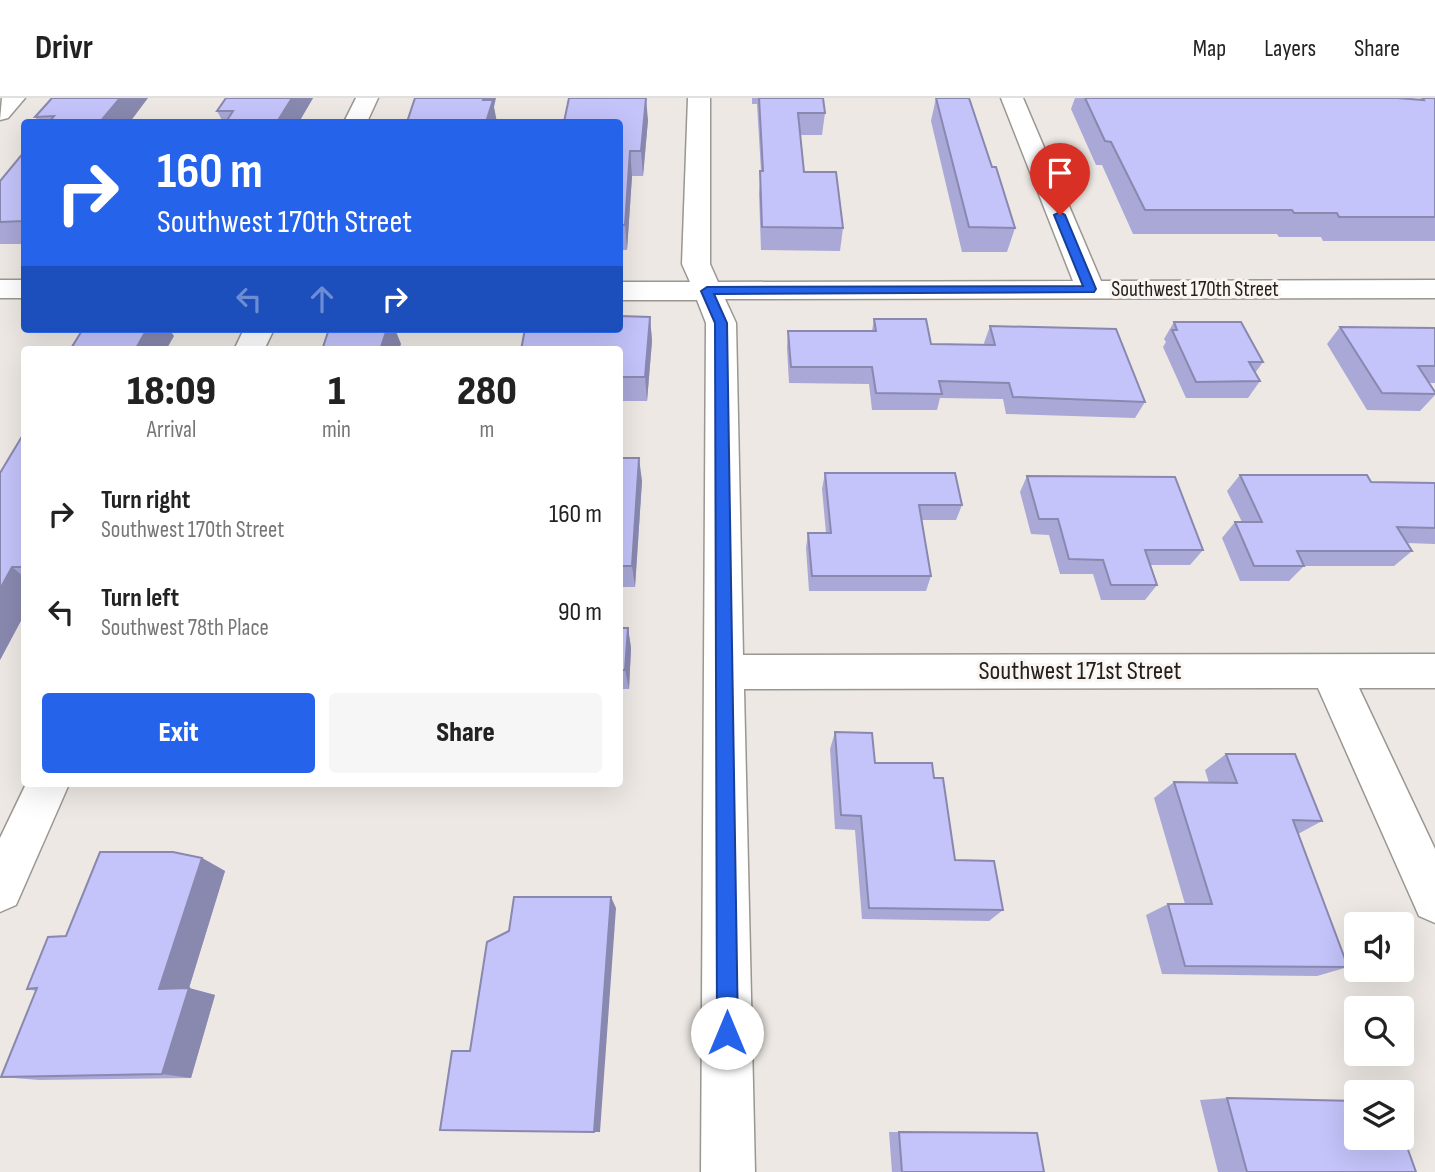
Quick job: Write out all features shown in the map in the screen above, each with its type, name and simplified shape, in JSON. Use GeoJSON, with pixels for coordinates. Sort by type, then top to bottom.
{"type":"FeatureCollection","features":[{"type":"Feature","properties":{"kind":"street"},"geometry":{"type":"LineString","coordinates":[[0,113],[14,98]]}},
{"type":"Feature","properties":{"kind":"street"},"geometry":{"type":"LineString","coordinates":[[357,119],[367,98]]}},
{"type":"Feature","properties":{"kind":"street"},"geometry":{"type":"LineString","coordinates":[[699,98],[696,264],[721,323],[726,672],[728,1172]]}},
{"type":"Feature","properties":{"kind":"street"},"geometry":{"type":"LineString","coordinates":[[1012,98],[1090,289]]}},
{"type":"Feature","properties":{"kind":"street"},"geometry":{"type":"LineString","coordinates":[[0,289],[21,289]]}},
{"type":"Feature","properties":{"kind":"street","name":"Southwest 170th Street"},"geometry":{"type":"LineString","coordinates":[[623,291],[1435,289]]}},
{"type":"Feature","properties":{"kind":"street"},"geometry":{"type":"LineString","coordinates":[[1330,670],[1435,900]]}},
{"type":"Feature","properties":{"kind":"street","name":"Southwest 171st Street"},"geometry":{"type":"LineString","coordinates":[[726,672],[1435,671]]}},
{"type":"Feature","properties":{"kind":"street"},"geometry":{"type":"LineString","coordinates":[[0,889],[47,787]]}},
{"type":"Feature","properties":{"kind":"building"},"geometry":{"type":"Polygon","coordinates":[[[52,98],[120,98],[102,119],[35,117],[52,98]]]}},
{"type":"Feature","properties":{"kind":"building"},"geometry":{"type":"Polygon","coordinates":[[[226,98],[292,98],[279,119],[228,119],[233,111],[217,111],[226,98]]]}},
{"type":"Feature","properties":{"kind":"building"},"geometry":{"type":"Polygon","coordinates":[[[415,98],[493,100],[487,119],[408,119],[415,98]]]}},
{"type":"Feature","properties":{"kind":"building"},"geometry":{"type":"Polygon","coordinates":[[[569,98],[646,98],[641,151],[630,151],[625,225],[623,119],[565,119],[569,98]]]}},
{"type":"Feature","properties":{"kind":"building"},"geometry":{"type":"Polygon","coordinates":[[[759,98],[823,98],[825,113],[798,113],[804,172],[836,172],[843,228],[762,227],[760,171],[763,171],[759,98]]]}},
{"type":"Feature","properties":{"kind":"building"},"geometry":{"type":"Polygon","coordinates":[[[936,98],[969,98],[992,167],[996,167],[1015,228],[969,227],[936,98]]]}},
{"type":"Feature","properties":{"kind":"building"},"geometry":{"type":"Polygon","coordinates":[[[1085,98],[1435,98],[1435,217],[1339,217],[1337,213],[1294,213],[1292,210],[1145,210],[1111,142],[1105,141],[1085,98]]]}},
{"type":"Feature","properties":{"kind":"building"},"geometry":{"type":"Polygon","coordinates":[[[21,156],[21,221],[0,222],[0,181],[21,156]]]}},
{"type":"Feature","properties":{"kind":"building"},"geometry":{"type":"Polygon","coordinates":[[[623,316],[650,317],[645,377],[623,377],[623,346],[522,346],[524,333],[623,333],[623,316]]]}},
{"type":"Feature","properties":{"kind":"building"},"geometry":{"type":"Polygon","coordinates":[[[874,319],[926,319],[931,344],[995,345],[990,326],[1116,329],[1145,402],[1013,397],[1009,383],[939,381],[942,394],[876,393],[872,367],[791,367],[788,331],[876,331],[874,319]]]}},
{"type":"Feature","properties":{"kind":"building"},"geometry":{"type":"Polygon","coordinates":[[[1174,322],[1241,322],[1263,362],[1249,362],[1260,381],[1196,382],[1172,330],[1177,330],[1174,322]]]}},
{"type":"Feature","properties":{"kind":"building"},"geometry":{"type":"Polygon","coordinates":[[[1340,327],[1435,328],[1435,366],[1418,366],[1435,394],[1382,393],[1340,327]]]}},
{"type":"Feature","properties":{"kind":"building"},"geometry":{"type":"Polygon","coordinates":[[[81,333],[145,333],[137,346],[72,346],[81,333]]]}},
{"type":"Feature","properties":{"kind":"building"},"geometry":{"type":"Polygon","coordinates":[[[328,333],[386,333],[381,346],[323,346],[328,333]]]}},
{"type":"Feature","properties":{"kind":"building"},"geometry":{"type":"Polygon","coordinates":[[[21,438],[21,567],[12,567],[0,589],[0,473],[21,438]]]}},
{"type":"Feature","properties":{"kind":"building"},"geometry":{"type":"Polygon","coordinates":[[[623,458],[639,458],[632,566],[623,566],[623,458]]]}},
{"type":"Feature","properties":{"kind":"building"},"geometry":{"type":"Polygon","coordinates":[[[825,473],[955,473],[962,505],[919,505],[931,576],[812,576],[808,533],[831,533],[825,473]]]}},
{"type":"Feature","properties":{"kind":"building"},"geometry":{"type":"Polygon","coordinates":[[[1240,475],[1367,475],[1371,482],[1435,483],[1435,528],[1397,527],[1412,551],[1297,551],[1304,566],[1254,566],[1235,522],[1262,522],[1240,475]]]}},
{"type":"Feature","properties":{"kind":"building"},"geometry":{"type":"Polygon","coordinates":[[[1027,476],[1175,477],[1203,550],[1145,550],[1157,585],[1111,585],[1103,560],[1069,559],[1058,519],[1039,519],[1027,476]]]}},
{"type":"Feature","properties":{"kind":"building"},"geometry":{"type":"Polygon","coordinates":[[[623,628],[628,628],[625,670],[623,628]]]}},
{"type":"Feature","properties":{"kind":"building"},"geometry":{"type":"Polygon","coordinates":[[[835,732],[872,733],[875,763],[932,763],[934,778],[943,778],[955,860],[994,861],[1003,910],[869,908],[861,816],[841,815],[835,732]]]}},
{"type":"Feature","properties":{"kind":"building"},"geometry":{"type":"Polygon","coordinates":[[[1226,754],[1295,754],[1322,821],[1293,820],[1344,956],[1344,967],[1185,966],[1168,904],[1212,904],[1174,782],[1237,783],[1226,754]]]}},
{"type":"Feature","properties":{"kind":"building"},"geometry":{"type":"Polygon","coordinates":[[[100,852],[173,852],[202,858],[159,989],[189,988],[162,1074],[1,1077],[37,988],[27,989],[48,937],[66,936],[100,852]]]}},
{"type":"Feature","properties":{"kind":"building"},"geometry":{"type":"Polygon","coordinates":[[[514,897],[611,897],[594,1132],[440,1130],[452,1051],[470,1051],[487,942],[509,931],[514,897]]]}},
{"type":"Feature","properties":{"kind":"building"},"geometry":{"type":"Polygon","coordinates":[[[1227,1098],[1344,1101],[1344,1150],[1408,1150],[1416,1172],[1247,1172],[1227,1098]]]}},
{"type":"Feature","properties":{"kind":"building"},"geometry":{"type":"Polygon","coordinates":[[[899,1132],[1037,1133],[1044,1172],[902,1172],[899,1132]]]}},
{"type":"Feature","properties":{"kind":"route"},"geometry":{"type":"LineString","coordinates":[[727,1033],[721,323],[707,291],[1090,289],[1060,215]]}}]}
